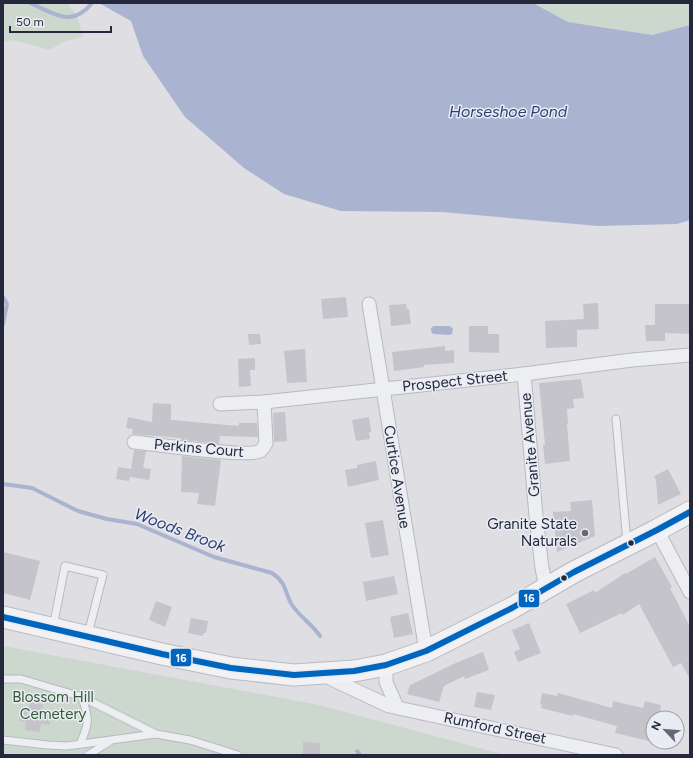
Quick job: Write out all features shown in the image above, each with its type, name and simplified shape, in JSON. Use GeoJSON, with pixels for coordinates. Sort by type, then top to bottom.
{"type":"FeatureCollection","features":[{"type":"Feature","properties":{"kind":"main road"},"geometry":{"type":"LineString","coordinates":[[3,617],[162,654],[231,668],[294,675],[354,671],[386,665],[426,651],[512,608],[574,572],[690,512]]}},
{"type":"Feature","properties":{"kind":"street","name":"Curtice Avenue"},"geometry":{"type":"LineString","coordinates":[[369,304],[426,651]]}},
{"type":"Feature","properties":{"kind":"street","name":"Prospect Street"},"geometry":{"type":"LineString","coordinates":[[220,404],[264,402],[524,374],[632,360],[690,355]]}},
{"type":"Feature","properties":{"kind":"street","name":"Granite Avenue"},"geometry":{"type":"LineString","coordinates":[[524,374],[536,516],[542,568],[546,588]]}},
{"type":"Feature","properties":{"kind":"street","name":"Perkins Court"},"geometry":{"type":"LineString","coordinates":[[134,442],[252,453],[261,450],[266,443],[264,402]]}},
{"type":"Feature","properties":{"kind":"street"},"geometry":{"type":"LineString","coordinates":[[656,530],[690,592]]}},
{"type":"Feature","properties":{"kind":"street"},"geometry":{"type":"LineString","coordinates":[[386,665],[386,682],[397,707]]}},
{"type":"Feature","properties":{"kind":"street","name":"Rumford Street"},"geometry":{"type":"LineString","coordinates":[[320,674],[389,706],[616,755]]}},
{"type":"Feature","properties":{"kind":"lane"},"geometry":{"type":"LineString","coordinates":[[616,420],[627,545]]}},
{"type":"Feature","properties":{"kind":"lane"},"geometry":{"type":"LineString","coordinates":[[53,628],[65,566],[103,575],[88,636]]}},
{"type":"Feature","properties":{"kind":"lane"},"geometry":{"type":"LineString","coordinates":[[3,679],[21,679],[82,697],[156,734],[190,740],[238,755]]}},
{"type":"Feature","properties":{"kind":"lane"},"geometry":{"type":"LineString","coordinates":[[80,744],[87,728],[88,717],[82,697]]}},
{"type":"Feature","properties":{"kind":"lane"},"geometry":{"type":"LineString","coordinates":[[3,740],[68,746],[156,734]]}},
{"type":"Feature","properties":{"kind":"lane"},"geometry":{"type":"LineString","coordinates":[[88,755],[113,740]]}},
{"type":"Feature","properties":{"kind":"green space"},"geometry":{"type":"Polygon","coordinates":[[[3,3],[67,3],[77,16],[83,37],[62,42],[50,50],[13,40],[3,42],[3,3]]]}},
{"type":"Feature","properties":{"kind":"green space"},"geometry":{"type":"Polygon","coordinates":[[[534,3],[690,3],[690,25],[652,35],[568,22],[534,3]]]}},
{"type":"Feature","properties":{"kind":"green space","name":"Blossom Hill Cemetery"},"geometry":{"type":"Polygon","coordinates":[[[3,646],[319,705],[505,755],[3,755],[3,646]]]}},
{"type":"Feature","properties":{"kind":"water","name":"Horseshoe Pond"},"geometry":{"type":"Polygon","coordinates":[[[99,3],[533,3],[568,22],[652,35],[690,25],[690,220],[677,224],[598,226],[442,212],[341,211],[284,194],[244,168],[185,117],[143,56],[131,21],[99,3]]]}},
{"type":"Feature","properties":{"kind":"water"},"geometry":{"type":"Polygon","coordinates":[[[434,326],[450,326],[453,329],[452,334],[433,334],[431,328],[434,326]]]}},
{"type":"Feature","properties":{"kind":"building"},"geometry":{"type":"Polygon","coordinates":[[[346,297],[348,317],[323,319],[321,299],[346,297]]]}},
{"type":"Feature","properties":{"kind":"building"},"geometry":{"type":"Polygon","coordinates":[[[598,303],[599,329],[577,330],[577,347],[546,348],[545,321],[584,319],[583,304],[598,303]]]}},
{"type":"Feature","properties":{"kind":"building"},"geometry":{"type":"Polygon","coordinates":[[[406,304],[407,309],[409,309],[411,324],[391,326],[389,305],[406,304]]]}},
{"type":"Feature","properties":{"kind":"building"},"geometry":{"type":"Polygon","coordinates":[[[655,304],[690,304],[690,334],[665,333],[665,341],[646,341],[645,325],[655,325],[655,304]]]}},
{"type":"Feature","properties":{"kind":"building"},"geometry":{"type":"Polygon","coordinates":[[[469,326],[488,326],[488,334],[499,334],[499,353],[469,352],[469,326]]]}},
{"type":"Feature","properties":{"kind":"building"},"geometry":{"type":"Polygon","coordinates":[[[248,334],[260,334],[261,344],[249,345],[248,334]]]}},
{"type":"Feature","properties":{"kind":"building"},"geometry":{"type":"Polygon","coordinates":[[[445,346],[445,351],[454,350],[454,363],[424,365],[424,367],[394,371],[392,352],[445,346]]]}},
{"type":"Feature","properties":{"kind":"building"},"geometry":{"type":"Polygon","coordinates":[[[305,349],[307,382],[287,383],[284,351],[305,349]]]}},
{"type":"Feature","properties":{"kind":"building"},"geometry":{"type":"Polygon","coordinates":[[[255,358],[255,370],[250,370],[251,386],[239,387],[238,359],[255,358]]]}},
{"type":"Feature","properties":{"kind":"building"},"geometry":{"type":"Polygon","coordinates":[[[581,379],[584,398],[573,399],[574,408],[567,409],[570,461],[545,464],[543,445],[545,445],[539,383],[581,379]]]}},
{"type":"Feature","properties":{"kind":"building"},"geometry":{"type":"Polygon","coordinates":[[[153,403],[171,404],[171,420],[239,426],[239,423],[257,423],[258,437],[220,436],[219,444],[182,440],[180,438],[132,434],[133,429],[126,428],[128,417],[152,422],[153,403]]]}},
{"type":"Feature","properties":{"kind":"building"},"geometry":{"type":"Polygon","coordinates":[[[285,412],[287,441],[274,442],[273,413],[285,412]]]}},
{"type":"Feature","properties":{"kind":"building"},"geometry":{"type":"Polygon","coordinates":[[[369,417],[371,432],[369,432],[370,439],[356,441],[352,420],[369,417]]]}},
{"type":"Feature","properties":{"kind":"building"},"geometry":{"type":"Polygon","coordinates":[[[134,450],[146,451],[143,468],[151,469],[149,480],[130,477],[131,472],[129,481],[116,479],[118,467],[131,469],[134,450]]]}},
{"type":"Feature","properties":{"kind":"building"},"geometry":{"type":"Polygon","coordinates":[[[182,456],[221,460],[215,506],[197,504],[199,493],[181,492],[182,456]]]}},
{"type":"Feature","properties":{"kind":"building"},"geometry":{"type":"Polygon","coordinates":[[[376,461],[379,480],[348,487],[345,470],[357,468],[357,465],[376,461]]]}},
{"type":"Feature","properties":{"kind":"building"},"geometry":{"type":"Polygon","coordinates":[[[668,469],[681,494],[658,505],[656,480],[654,476],[668,469]]]}},
{"type":"Feature","properties":{"kind":"building"},"geometry":{"type":"Polygon","coordinates":[[[592,500],[595,536],[557,552],[553,512],[571,511],[570,502],[592,500]]]}},
{"type":"Feature","properties":{"kind":"building"},"geometry":{"type":"Polygon","coordinates":[[[383,520],[389,555],[371,558],[365,523],[383,520]]]}},
{"type":"Feature","properties":{"kind":"building"},"geometry":{"type":"Polygon","coordinates":[[[3,552],[40,561],[30,600],[3,593],[3,552]]]}},
{"type":"Feature","properties":{"kind":"building"},"geometry":{"type":"Polygon","coordinates":[[[655,557],[672,587],[670,588],[690,627],[690,679],[681,663],[673,667],[639,604],[623,615],[622,613],[580,633],[566,604],[594,590],[595,593],[625,573],[626,574],[655,557]]]}},
{"type":"Feature","properties":{"kind":"building"},"geometry":{"type":"Polygon","coordinates":[[[394,576],[398,594],[366,601],[363,582],[394,576]]]}},
{"type":"Feature","properties":{"kind":"building"},"geometry":{"type":"Polygon","coordinates":[[[156,601],[172,607],[165,627],[149,620],[156,601]]]}},
{"type":"Feature","properties":{"kind":"building"},"geometry":{"type":"Polygon","coordinates":[[[408,613],[413,634],[394,638],[390,617],[408,613]]]}},
{"type":"Feature","properties":{"kind":"building"},"geometry":{"type":"Polygon","coordinates":[[[191,618],[208,621],[206,633],[204,633],[203,636],[188,633],[191,618]]]}},
{"type":"Feature","properties":{"kind":"building"},"geometry":{"type":"Polygon","coordinates":[[[529,623],[541,653],[518,662],[514,652],[520,649],[512,630],[529,623]]]}},
{"type":"Feature","properties":{"kind":"building"},"geometry":{"type":"Polygon","coordinates":[[[483,652],[489,670],[465,679],[464,676],[444,686],[439,702],[407,694],[410,685],[483,652]]]}},
{"type":"Feature","properties":{"kind":"building"},"geometry":{"type":"Polygon","coordinates":[[[477,692],[495,695],[491,710],[474,707],[477,692]]]}},
{"type":"Feature","properties":{"kind":"building"},"geometry":{"type":"Polygon","coordinates":[[[542,693],[557,696],[558,693],[612,708],[613,701],[643,708],[645,701],[661,705],[660,710],[645,710],[645,740],[615,733],[617,726],[573,714],[573,716],[541,708],[542,705],[540,704],[542,693]]]}},
{"type":"Feature","properties":{"kind":"building"},"geometry":{"type":"Polygon","coordinates":[[[30,702],[43,704],[42,711],[52,713],[50,725],[41,724],[40,732],[25,730],[26,722],[19,721],[21,710],[28,711],[30,702]]]}},
{"type":"Feature","properties":{"kind":"building"},"geometry":{"type":"Polygon","coordinates":[[[303,742],[320,743],[320,755],[303,755],[303,742]]]}},
{"type":"Feature","properties":{"kind":"waterway","name":"Woods Brook"},"geometry":{"type":"LineString","coordinates":[[30,3],[55,14],[69,17],[84,11],[92,3]]}},
{"type":"Feature","properties":{"kind":"waterway","name":"Woods Brook"},"geometry":{"type":"LineString","coordinates":[[3,297],[7,304],[3,324]]}},
{"type":"Feature","properties":{"kind":"waterway","name":"Woods Brook"},"geometry":{"type":"LineString","coordinates":[[3,484],[32,488],[78,511],[107,519],[137,524],[214,557],[272,573],[281,581],[295,609],[320,636]]}},
{"type":"Feature","properties":{"kind":"waterway","name":"Woods Brook"},"geometry":{"type":"LineString","coordinates":[[357,751],[360,755]]}},
{"type":"Feature","properties":{"kind":"transit line","name":"16"},"geometry":{"type":"LineString","coordinates":[[3,617],[162,654],[231,668],[294,675],[354,671],[386,665],[426,651],[512,608],[574,572],[690,512]]}},
{"type":"Feature","properties":{"kind":"place","name":"Granite State Naturals"},"geometry":{"type":"Point","coordinates":[585,533]}}]}
